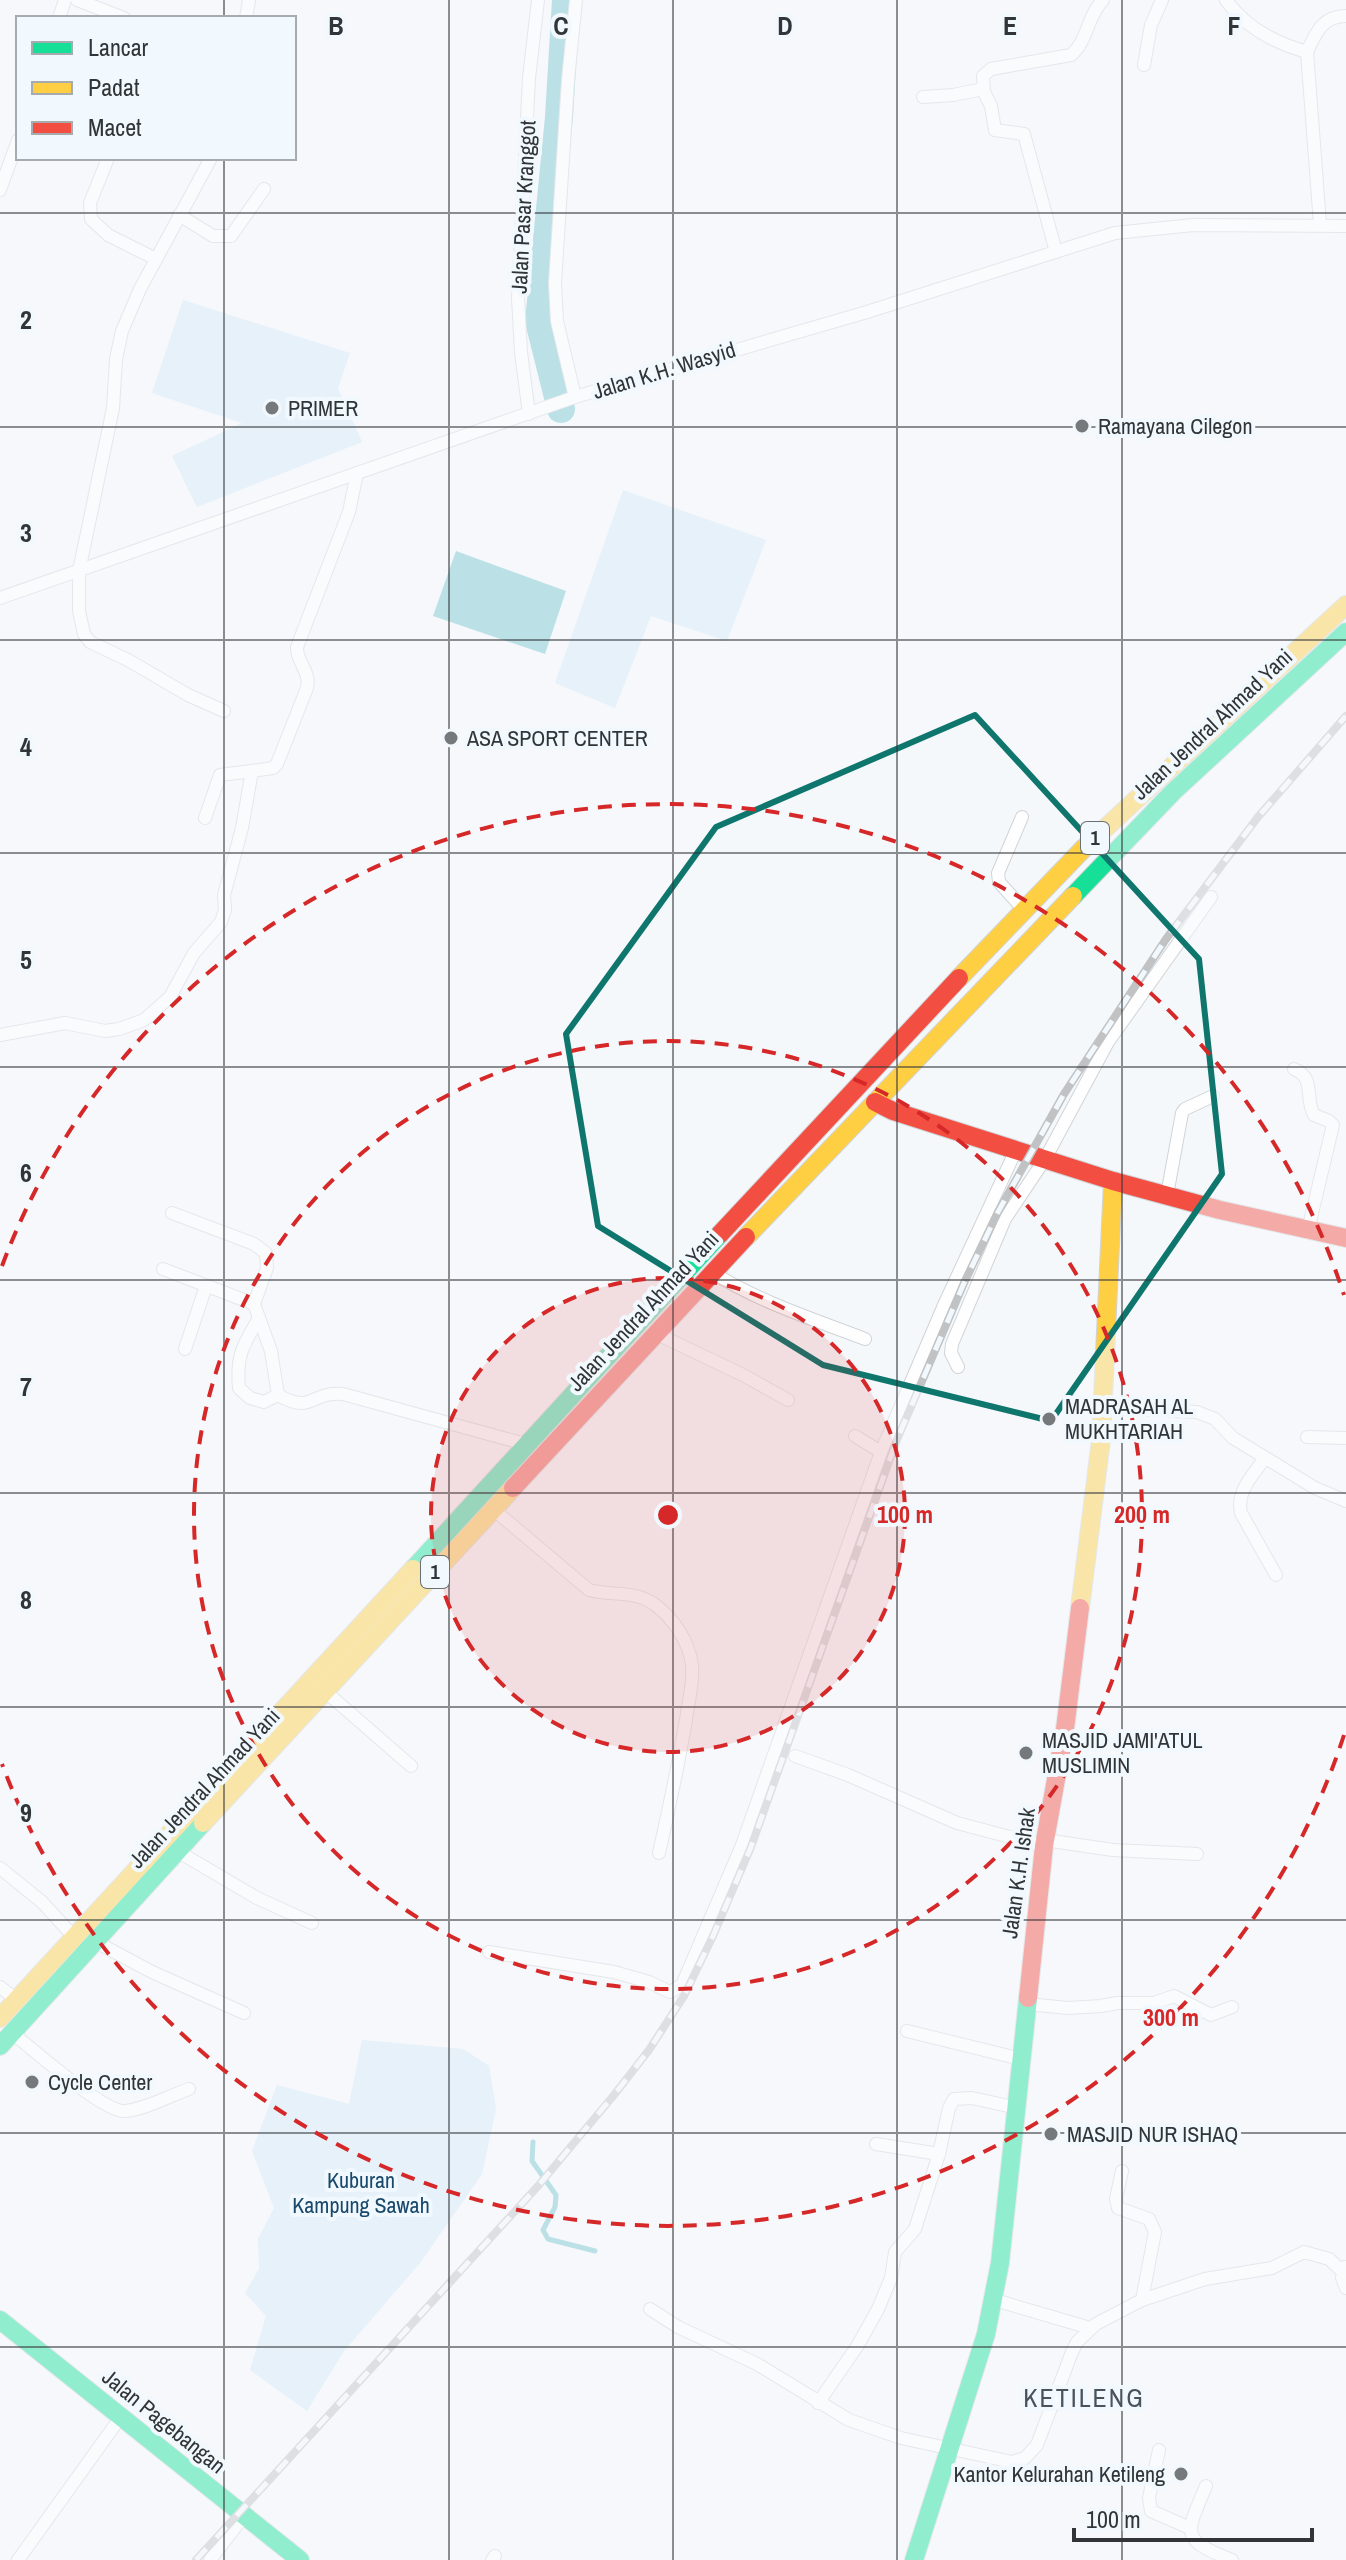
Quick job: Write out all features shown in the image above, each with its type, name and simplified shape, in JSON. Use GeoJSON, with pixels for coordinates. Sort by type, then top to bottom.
{"type":"FeatureCollection","features":[{"type":"Feature","properties":{"kind":"main road","name":"Jalan Jendral Ahmad Yani"},"geometry":{"type":"LineString","coordinates":[[0,2018],[857,1085],[1085,847],[1346,605]]}},
{"type":"Feature","properties":{"kind":"main road","name":"Jalan Jendral Ahmad Yani"},"geometry":{"type":"LineString","coordinates":[[6,2040],[712,1272],[1173,792],[1346,632]]}},
{"type":"Feature","properties":{"kind":"main road"},"geometry":{"type":"LineString","coordinates":[[857,1085],[875,1102],[893,1111],[1113,1181],[1346,1238]]}},
{"type":"Feature","properties":{"kind":"main road","name":"Jalan K.H. Ishak"},"geometry":{"type":"LineString","coordinates":[[914,2560],[995,2300],[1045,1843],[1073,1673],[1103,1408],[1113,1181]]}},
{"type":"Feature","properties":{"kind":"main road","name":"Jalan Pagebangan"},"geometry":{"type":"LineString","coordinates":[[0,2320],[300,2560]]}},
{"type":"Feature","properties":{"kind":"street"},"geometry":{"type":"LineString","coordinates":[[77,0],[111,6]]}},
{"type":"Feature","properties":{"kind":"street","name":"Jalan Pasar Kranggot"},"geometry":{"type":"LineString","coordinates":[[535,412],[521,352],[518,298],[529,78],[538,0]]}},
{"type":"Feature","properties":{"kind":"street","name":"Jalan Pasar Kranggot"},"geometry":{"type":"LineString","coordinates":[[570,399],[557,321],[555,283],[576,0]]}},
{"type":"Feature","properties":{"kind":"street"},"geometry":{"type":"LineString","coordinates":[[1056,252],[1024,134],[996,131],[990,103],[983,89],[983,76],[987,70],[1071,55],[1079,47],[1091,16],[1103,0]]}},
{"type":"Feature","properties":{"kind":"street"},"geometry":{"type":"LineString","coordinates":[[1144,65],[1151,25],[1162,0]]}},
{"type":"Feature","properties":{"kind":"street"},"geometry":{"type":"LineString","coordinates":[[1226,0],[1254,29],[1307,52]]}},
{"type":"Feature","properties":{"kind":"street"},"geometry":{"type":"LineString","coordinates":[[1320,224],[1307,52],[1321,24],[1328,19],[1346,16]]}},
{"type":"Feature","properties":{"kind":"street"},"geometry":{"type":"LineString","coordinates":[[923,97],[983,89]]}},
{"type":"Feature","properties":{"kind":"street"},"geometry":{"type":"LineString","coordinates":[[0,190],[16,146]]}},
{"type":"Feature","properties":{"kind":"street"},"geometry":{"type":"LineString","coordinates":[[107,160],[90,203],[91,219],[108,235],[156,259]]}},
{"type":"Feature","properties":{"kind":"street"},"geometry":{"type":"LineString","coordinates":[[210,160],[140,289],[122,331],[116,359],[113,408],[79,571],[81,624],[90,642],[224,711]]}},
{"type":"Feature","properties":{"kind":"street"},"geometry":{"type":"LineString","coordinates":[[179,215],[213,236],[231,236],[264,189]]}},
{"type":"Feature","properties":{"kind":"street","name":"Jalan K.H. Wasyid"},"geometry":{"type":"LineString","coordinates":[[0,598],[570,399],[867,312],[1115,233],[1193,225],[1346,226]]}},
{"type":"Feature","properties":{"kind":"street"},"geometry":{"type":"LineString","coordinates":[[205,818],[219,776],[271,769],[277,764],[309,678],[297,656],[297,647],[349,512],[357,473]]}},
{"type":"Feature","properties":{"kind":"street"},"geometry":{"type":"LineString","coordinates":[[0,1035],[65,1023],[105,1031],[119,1029],[144,1020],[170,997],[194,953],[221,922],[225,910],[226,884],[242,828],[252,771]]}},
{"type":"Feature","properties":{"kind":"street"},"geometry":{"type":"LineString","coordinates":[[1022,817],[998,873],[999,882],[1024,910]]}},
{"type":"Feature","properties":{"kind":"street"},"geometry":{"type":"LineString","coordinates":[[958,1367],[951,1353],[952,1344],[1005,1219],[1045,1159],[1108,1042],[1211,897]]}},
{"type":"Feature","properties":{"kind":"street"},"geometry":{"type":"LineString","coordinates":[[1294,1069],[1308,1079],[1309,1104],[1314,1115],[1333,1125],[1308,1230]]}},
{"type":"Feature","properties":{"kind":"street"},"geometry":{"type":"LineString","coordinates":[[1167,1195],[1182,1113],[1213,1096]]}},
{"type":"Feature","properties":{"kind":"street"},"geometry":{"type":"LineString","coordinates":[[489,1952],[614,1972],[670,1992],[682,1985],[742,1845],[881,1452],[944,1305],[1016,1150]]}},
{"type":"Feature","properties":{"kind":"street"},"geometry":{"type":"LineString","coordinates":[[172,1213],[254,1244],[266,1253],[267,1268],[254,1304],[271,1351],[278,1395]]}},
{"type":"Feature","properties":{"kind":"street"},"geometry":{"type":"LineString","coordinates":[[163,1269],[254,1304]]}},
{"type":"Feature","properties":{"kind":"street"},"geometry":{"type":"LineString","coordinates":[[712,1272],[736,1288],[865,1339]]}},
{"type":"Feature","properties":{"kind":"street"},"geometry":{"type":"LineString","coordinates":[[185,1349],[206,1286]]}},
{"type":"Feature","properties":{"kind":"street"},"geometry":{"type":"LineString","coordinates":[[259,1318],[240,1351],[237,1368],[239,1388],[250,1398],[264,1402],[278,1395]]}},
{"type":"Feature","properties":{"kind":"street"},"geometry":{"type":"LineString","coordinates":[[655,1333],[788,1400]]}},
{"type":"Feature","properties":{"kind":"street"},"geometry":{"type":"LineString","coordinates":[[278,1395],[301,1405],[330,1393],[343,1394],[525,1444]]}},
{"type":"Feature","properties":{"kind":"street"},"geometry":{"type":"LineString","coordinates":[[1103,1408],[1197,1412],[1215,1419],[1228,1435],[1315,1488],[1346,1501]]}},
{"type":"Feature","properties":{"kind":"street"},"geometry":{"type":"LineString","coordinates":[[855,1436],[881,1452]]}},
{"type":"Feature","properties":{"kind":"street"},"geometry":{"type":"LineString","coordinates":[[1307,1437],[1346,1438]]}},
{"type":"Feature","properties":{"kind":"street"},"geometry":{"type":"LineString","coordinates":[[1265,1458],[1241,1492],[1239,1505],[1276,1575]]}},
{"type":"Feature","properties":{"kind":"street"},"geometry":{"type":"LineString","coordinates":[[493,1509],[589,1590],[606,1595],[628,1594],[642,1598],[655,1605],[680,1631],[690,1656],[692,1680],[659,1853]]}},
{"type":"Feature","properties":{"kind":"street"},"geometry":{"type":"LineString","coordinates":[[326,1692],[411,1766]]}},
{"type":"Feature","properties":{"kind":"street"},"geometry":{"type":"LineString","coordinates":[[795,1756],[848,1775],[957,1823],[1045,1843],[1197,1854]]}},
{"type":"Feature","properties":{"kind":"street"},"geometry":{"type":"LineString","coordinates":[[177,1851],[257,1898],[312,1923]]}},
{"type":"Feature","properties":{"kind":"street"},"geometry":{"type":"LineString","coordinates":[[0,1868],[42,1902],[74,1937]]}},
{"type":"Feature","properties":{"kind":"street"},"geometry":{"type":"LineString","coordinates":[[96,1942],[152,1972],[244,2013]]}},
{"type":"Feature","properties":{"kind":"street"},"geometry":{"type":"LineString","coordinates":[[0,1987],[17,2000]]}},
{"type":"Feature","properties":{"kind":"street"},"geometry":{"type":"LineString","coordinates":[[1027,2004],[1068,2008],[1154,2003],[1174,1996],[1211,2015],[1232,2007]]}},
{"type":"Feature","properties":{"kind":"street"},"geometry":{"type":"LineString","coordinates":[[907,2031],[1021,2059]]}},
{"type":"Feature","properties":{"kind":"street"},"geometry":{"type":"LineString","coordinates":[[6,2040],[116,2110],[127,2111],[189,2089]]}},
{"type":"Feature","properties":{"kind":"street"},"geometry":{"type":"LineString","coordinates":[[818,2403],[858,2345],[891,2278],[895,2252],[915,2229],[954,2099],[972,2098],[1017,2108]]}},
{"type":"Feature","properties":{"kind":"street"},"geometry":{"type":"LineString","coordinates":[[876,2144],[939,2154]]}},
{"type":"Feature","properties":{"kind":"street"},"geometry":{"type":"LineString","coordinates":[[1122,2171],[1116,2199],[1118,2208],[1149,2219],[1155,2232],[1142,2300]]}},
{"type":"Feature","properties":{"kind":"street"},"geometry":{"type":"LineString","coordinates":[[650,2309],[678,2327],[757,2364],[818,2403],[872,2429],[950,2450],[1012,2462],[1031,2454],[1037,2445],[1077,2342],[1090,2328],[1142,2300],[1205,2279],[1272,2268],[1304,2252],[1344,2267],[1346,2288]]}},
{"type":"Feature","properties":{"kind":"street"},"geometry":{"type":"LineString","coordinates":[[995,2300],[1090,2328]]}},
{"type":"Feature","properties":{"kind":"street"},"geometry":{"type":"LineString","coordinates":[[18,2560],[120,2418]]}},
{"type":"Feature","properties":{"kind":"street"},"geometry":{"type":"LineString","coordinates":[[1159,2450],[1149,2498],[1151,2511],[1190,2528],[1198,2546],[1232,2560]]}},
{"type":"Feature","properties":{"kind":"street"},"geometry":{"type":"LineString","coordinates":[[1190,2528],[1206,2486]]}},
{"type":"Feature","properties":{"kind":"street"},"geometry":{"type":"LineString","coordinates":[[210,2560],[244,2516]]}},
{"type":"Feature","properties":{"kind":"highlighted area"},"geometry":{"type":"Polygon","coordinates":[[[975,715],[1199,959],[1222,1174],[1051,1421],[823,1365],[598,1226],[566,1034],[716,827],[975,715]]]}},
{"type":"Feature","properties":{"kind":"green space","name":"PRIMER"},"geometry":{"type":"Polygon","coordinates":[[[183,300],[350,353],[338,388],[362,442],[197,507],[172,456],[242,423],[152,393],[183,300]]]}},
{"type":"Feature","properties":{"kind":"green space"},"geometry":{"type":"Polygon","coordinates":[[[623,490],[766,540],[727,641],[651,616],[615,708],[555,683],[623,490]]]}},
{"type":"Feature","properties":{"kind":"green space","name":"Kuburan Kampung Sawah"},"geometry":{"type":"Polygon","coordinates":[[[362,2040],[463,2049],[489,2066],[496,2109],[482,2174],[420,2263],[344,2351],[307,2411],[250,2370],[266,2316],[245,2293],[259,2269],[258,2239],[274,2208],[252,2151],[277,2085],[349,2104],[362,2040]]]}},
{"type":"Feature","properties":{"kind":"water"},"geometry":{"type":"Polygon","coordinates":[[[456,551],[566,591],[545,654],[433,616],[456,551]]]}},
{"type":"Feature","properties":{"kind":"waterway"},"geometry":{"type":"LineString","coordinates":[[561,409],[539,321],[559,117],[566,0]]}},
{"type":"Feature","properties":{"kind":"waterway"},"geometry":{"type":"LineString","coordinates":[[533,2142],[532,2161],[556,2195],[555,2207],[543,2230],[548,2239],[595,2251]]}},
{"type":"Feature","properties":{"kind":"railway"},"geometry":{"type":"LineString","coordinates":[[196,2560],[538,2186],[649,2050],[684,1996],[751,1847],[896,1442],[998,1212],[1064,1094],[1166,939],[1258,817],[1346,716]]}},
{"type":"Feature","properties":{"kind":"traffic: fast"},"geometry":{"type":"LineString","coordinates":[[1073,896],[1173,792],[1346,632]]}},
{"type":"Feature","properties":{"kind":"traffic: fast"},"geometry":{"type":"LineString","coordinates":[[413,1569],[720,1234]]}},
{"type":"Feature","properties":{"kind":"traffic: fast"},"geometry":{"type":"LineString","coordinates":[[0,2046],[203,1823]]}},
{"type":"Feature","properties":{"kind":"traffic: fast"},"geometry":{"type":"LineString","coordinates":[[914,2560],[986,2334],[1000,2263],[1028,1998]]}},
{"type":"Feature","properties":{"kind":"traffic: fast"},"geometry":{"type":"LineString","coordinates":[[0,2320],[300,2560]]}},
{"type":"Feature","properties":{"kind":"traffic: slow"},"geometry":{"type":"LineString","coordinates":[[959,978],[1085,847],[1346,605]]}},
{"type":"Feature","properties":{"kind":"traffic: slow"},"geometry":{"type":"LineString","coordinates":[[746,1237],[1073,896]]}},
{"type":"Feature","properties":{"kind":"traffic: slow"},"geometry":{"type":"LineString","coordinates":[[1080,1608],[1101,1440],[1113,1181]]}},
{"type":"Feature","properties":{"kind":"traffic: slow"},"geometry":{"type":"LineString","coordinates":[[203,1823],[513,1488]]}},
{"type":"Feature","properties":{"kind":"traffic: slow"},"geometry":{"type":"LineString","coordinates":[[0,2018],[413,1569]]}},
{"type":"Feature","properties":{"kind":"traffic: jam"},"geometry":{"type":"LineString","coordinates":[[720,1234],[959,978]]}},
{"type":"Feature","properties":{"kind":"traffic: jam"},"geometry":{"type":"LineString","coordinates":[[875,1102],[893,1111],[1113,1181],[1220,1210],[1346,1238]]}},
{"type":"Feature","properties":{"kind":"traffic: jam"},"geometry":{"type":"LineString","coordinates":[[513,1488],[746,1237]]}},
{"type":"Feature","properties":{"kind":"traffic: jam"},"geometry":{"type":"LineString","coordinates":[[1028,1998],[1044,1846],[1065,1729],[1080,1608]]}},
{"type":"Feature","properties":{"kind":"place","name":"PRIMER"},"geometry":{"type":"Point","coordinates":[272,408]}},
{"type":"Feature","properties":{"kind":"place","name":"Ramayana Cilegon"},"geometry":{"type":"Point","coordinates":[1082,426]}},
{"type":"Feature","properties":{"kind":"place","name":"ASA SPORT CENTER"},"geometry":{"type":"Point","coordinates":[451,738]}},
{"type":"Feature","properties":{"kind":"place","name":"MADRASAH AL MUKHTARIAH"},"geometry":{"type":"Point","coordinates":[1049,1419]}},
{"type":"Feature","properties":{"kind":"place","name":"MASJID JAMI'ATUL MUSLIMIN"},"geometry":{"type":"Point","coordinates":[1026,1753]}},
{"type":"Feature","properties":{"kind":"place","name":"Cycle Center"},"geometry":{"type":"Point","coordinates":[32,2082]}},
{"type":"Feature","properties":{"kind":"place","name":"MASJID NUR ISHAQ"},"geometry":{"type":"Point","coordinates":[1051,2134]}},
{"type":"Feature","properties":{"kind":"place","name":"Kantor Kelurahan Ketileng"},"geometry":{"type":"Point","coordinates":[1181,2474]}},
{"type":"Feature","properties":{"kind":"district","name":"KETILENG"},"geometry":{"type":"Point","coordinates":[1084,2398]}}]}
